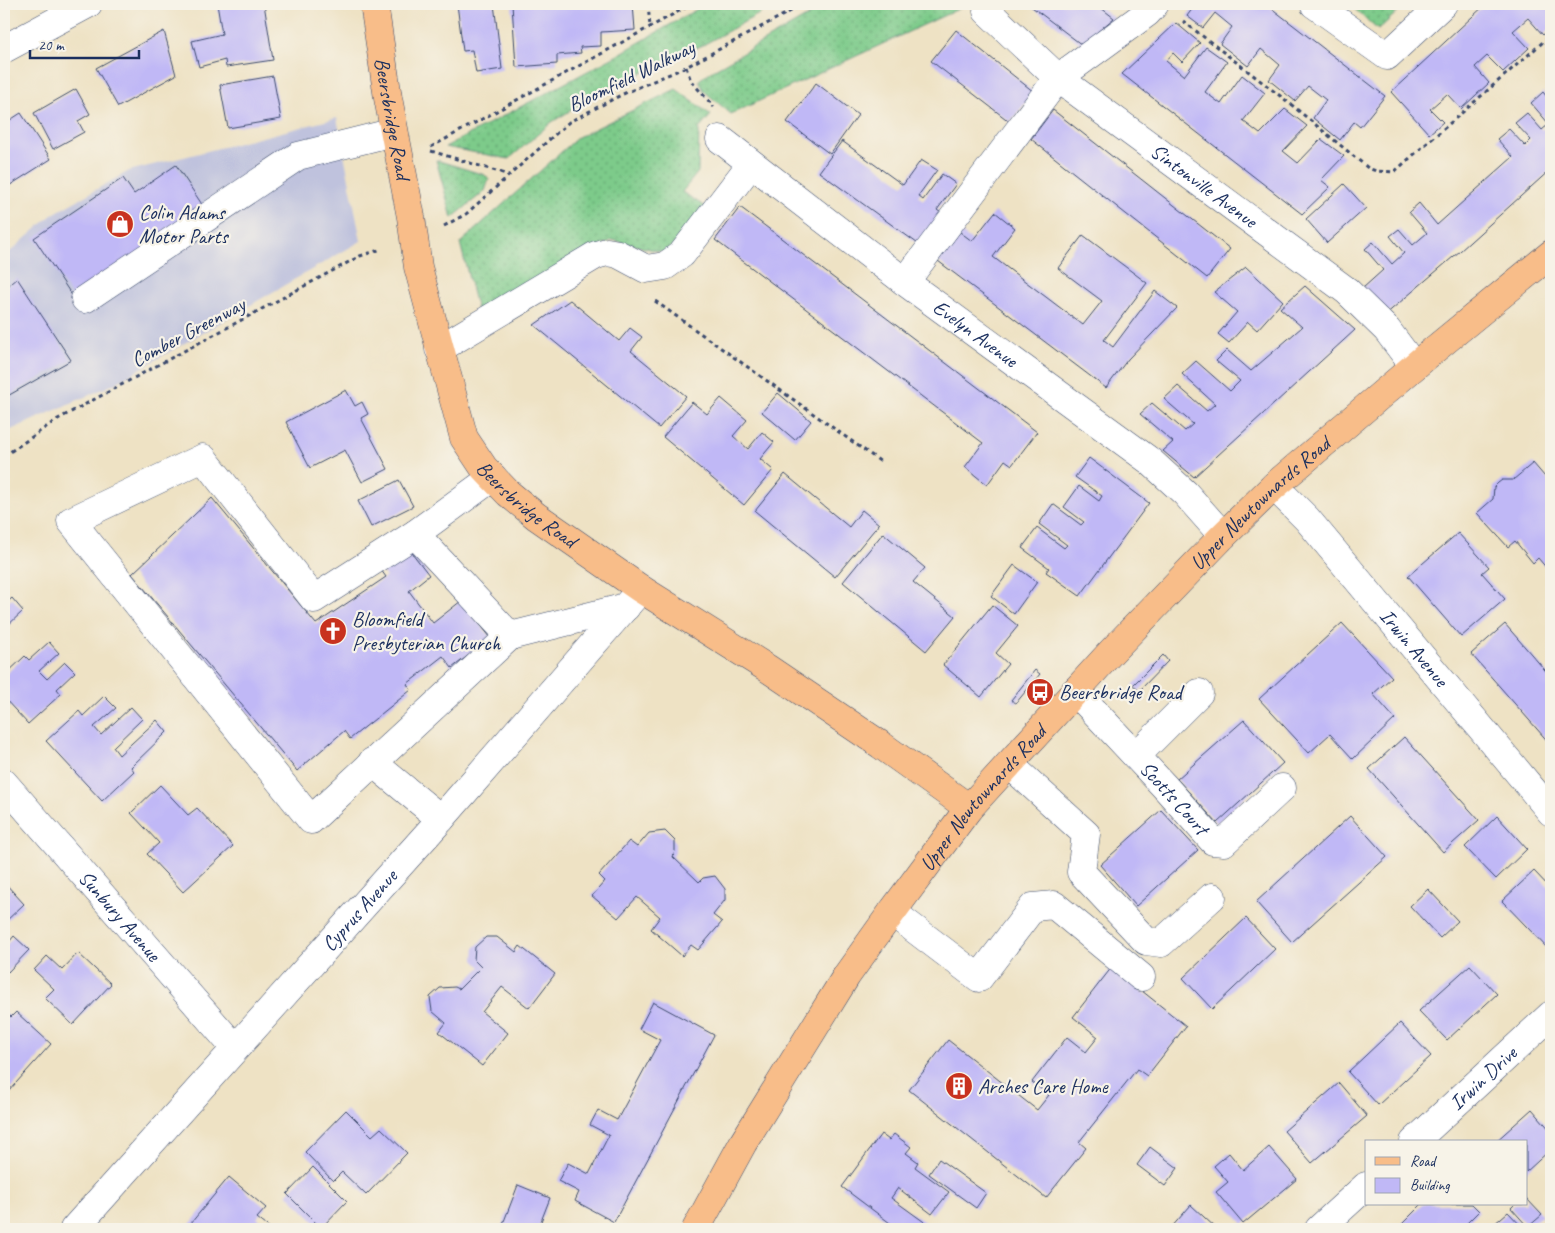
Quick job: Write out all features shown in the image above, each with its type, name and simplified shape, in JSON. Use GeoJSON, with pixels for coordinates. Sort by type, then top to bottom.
{"type":"FeatureCollection","features":[{"type":"Feature","properties":{"kind":"main road","name":"Beersbridge Road"},"geometry":{"type":"LineString","coordinates":[[374,4],[418,267],[464,438],[484,468],[508,493],[634,598],[767,668],[881,744],[970,808]]}},
{"type":"Feature","properties":{"kind":"main road","name":"Upper Newtownards Road"},"geometry":{"type":"LineString","coordinates":[[696,1229],[743,1143],[847,975],[970,808],[1075,691],[1223,536],[1274,486],[1414,366],[1551,254]]}},
{"type":"Feature","properties":{"kind":"street"},"geometry":{"type":"LineString","coordinates":[[4,49],[88,4]]}},
{"type":"Feature","properties":{"kind":"street"},"geometry":{"type":"LineString","coordinates":[[1314,4],[1387,56],[1443,4]]}},
{"type":"Feature","properties":{"kind":"street"},"geometry":{"type":"LineString","coordinates":[[905,282],[1058,78],[1147,13],[1166,10]]}},
{"type":"Feature","properties":{"kind":"street","name":"Sintonville Avenue"},"geometry":{"type":"LineString","coordinates":[[987,11],[1058,78],[1347,291],[1387,330],[1414,366]]}},
{"type":"Feature","properties":{"kind":"street"},"geometry":{"type":"LineString","coordinates":[[85,299],[298,156],[394,132]]}},
{"type":"Feature","properties":{"kind":"street","name":"Evelyn Avenue"},"geometry":{"type":"LineString","coordinates":[[720,139],[905,282],[1150,461],[1185,493],[1223,536]]}},
{"type":"Feature","properties":{"kind":"street"},"geometry":{"type":"LineString","coordinates":[[439,349],[596,256],[607,252],[618,254],[646,269],[665,266],[682,254],[752,164]]}},
{"type":"Feature","properties":{"kind":"street"},"geometry":{"type":"LineString","coordinates":[[493,478],[415,534],[314,599],[203,458],[71,521],[311,820],[510,636],[634,598]]}},
{"type":"Feature","properties":{"kind":"street","name":"Irwin Avenue"},"geometry":{"type":"LineString","coordinates":[[1274,486],[1307,519],[1551,812]]}},
{"type":"Feature","properties":{"kind":"street"},"geometry":{"type":"LineString","coordinates":[[415,534],[510,636]]}},
{"type":"Feature","properties":{"kind":"street","name":"Cyprus Avenue"},"geometry":{"type":"LineString","coordinates":[[74,1229],[441,819],[634,598]]}},
{"type":"Feature","properties":{"kind":"street","name":"Scotts Court"},"geometry":{"type":"LineString","coordinates":[[1075,691],[1214,841],[1224,842],[1282,788]]}},
{"type":"Feature","properties":{"kind":"street","name":"Scotts Court"},"geometry":{"type":"LineString","coordinates":[[1136,756],[1199,692]]}},
{"type":"Feature","properties":{"kind":"street"},"geometry":{"type":"LineString","coordinates":[[372,762],[441,819]]}},
{"type":"Feature","properties":{"kind":"street"},"geometry":{"type":"LineString","coordinates":[[1009,764],[1086,834],[1081,872],[1146,941],[1161,943],[1212,897]]}},
{"type":"Feature","properties":{"kind":"street","name":"Sunbury Avenue"},"geometry":{"type":"LineString","coordinates":[[4,783],[235,1048]]}},
{"type":"Feature","properties":{"kind":"street"},"geometry":{"type":"LineString","coordinates":[[892,912],[979,978],[1033,907],[1054,905],[1141,977]]}},
{"type":"Feature","properties":{"kind":"street","name":"Irwin Drive"},"geometry":{"type":"LineString","coordinates":[[1416,1140],[1551,1015]]}},
{"type":"Feature","properties":{"kind":"street"},"geometry":{"type":"LineString","coordinates":[[1319,1229],[1365,1187]]}},
{"type":"Feature","properties":{"kind":"path"},"geometry":{"type":"LineString","coordinates":[[648,4],[650,27]]}},
{"type":"Feature","properties":{"kind":"path"},"geometry":{"type":"LineString","coordinates":[[509,176],[426,149],[692,4]]}},
{"type":"Feature","properties":{"kind":"path","name":"Bloomfield Walkway"},"geometry":{"type":"LineString","coordinates":[[442,227],[466,214],[569,122],[623,94],[686,67],[804,4]]}},
{"type":"Feature","properties":{"kind":"path"},"geometry":{"type":"LineString","coordinates":[[1166,10],[1288,102],[1368,168],[1376,171],[1394,172],[1551,35]]}},
{"type":"Feature","properties":{"kind":"path"},"geometry":{"type":"LineString","coordinates":[[686,67],[691,81],[718,112],[720,139]]}},
{"type":"Feature","properties":{"kind":"path","name":"Comber Greenway"},"geometry":{"type":"LineString","coordinates":[[4,456],[58,419],[360,256],[385,248]]}},
{"type":"Feature","properties":{"kind":"path"},"geometry":{"type":"LineString","coordinates":[[649,297],[880,462]]}},
{"type":"Feature","properties":{"kind":"shaded area"},"geometry":{"type":"Polygon","coordinates":[[[337,118],[361,241],[114,384],[4,433],[4,257],[53,214],[129,171],[337,118]]]}},
{"type":"Feature","properties":{"kind":"green space"},"geometry":{"type":"Polygon","coordinates":[[[706,4],[777,4],[703,45],[604,90],[552,122],[509,159],[445,147],[614,57],[706,4]]]}},
{"type":"Feature","properties":{"kind":"green space"},"geometry":{"type":"Polygon","coordinates":[[[829,4],[969,4],[731,114],[704,91],[699,80],[713,70],[829,4]]]}},
{"type":"Feature","properties":{"kind":"green space"},"geometry":{"type":"Polygon","coordinates":[[[1349,4],[1406,4],[1378,30],[1349,4]]]}},
{"type":"Feature","properties":{"kind":"green space"},"geometry":{"type":"Polygon","coordinates":[[[676,89],[711,115],[699,129],[698,172],[682,192],[709,209],[666,253],[612,240],[478,314],[460,243],[578,137],[676,89]]]}},
{"type":"Feature","properties":{"kind":"green space"},"geometry":{"type":"Polygon","coordinates":[[[436,160],[485,175],[489,179],[485,191],[452,218],[436,160]]]}},
{"type":"Feature","properties":{"kind":"building"},"geometry":{"type":"Polygon","coordinates":[[[217,4],[264,4],[273,60],[226,67],[225,60],[199,67],[192,41],[222,34],[217,4]]]}},
{"type":"Feature","properties":{"kind":"building"},"geometry":{"type":"Polygon","coordinates":[[[457,4],[494,4],[502,69],[476,73],[472,50],[463,51],[457,4]]]}},
{"type":"Feature","properties":{"kind":"building"},"geometry":{"type":"Polygon","coordinates":[[[512,4],[633,4],[635,30],[601,32],[601,46],[580,47],[581,53],[557,55],[557,64],[516,67],[512,4]]]}},
{"type":"Feature","properties":{"kind":"building"},"geometry":{"type":"Polygon","coordinates":[[[1028,4],[1096,4],[1114,18],[1082,45],[1028,4]]]}},
{"type":"Feature","properties":{"kind":"building"},"geometry":{"type":"Polygon","coordinates":[[[1196,4],[1266,4],[1385,96],[1360,127],[1354,122],[1340,140],[1313,118],[1326,100],[1308,86],[1295,101],[1269,80],[1280,65],[1261,49],[1248,66],[1220,44],[1232,27],[1215,13],[1203,28],[1187,16],[1196,4]]]}},
{"type":"Feature","properties":{"kind":"building"},"geometry":{"type":"Polygon","coordinates":[[[1486,4],[1551,4],[1551,28],[1543,35],[1528,18],[1513,31],[1529,48],[1503,72],[1487,56],[1475,67],[1489,83],[1461,109],[1447,94],[1430,109],[1443,122],[1429,134],[1391,92],[1486,4]]]}},
{"type":"Feature","properties":{"kind":"building"},"geometry":{"type":"Polygon","coordinates":[[[1176,23],[1200,43],[1182,62],[1173,53],[1166,61],[1184,76],[1206,47],[1227,62],[1205,92],[1221,104],[1242,75],[1265,93],[1243,121],[1260,134],[1285,109],[1307,126],[1283,151],[1298,163],[1321,139],[1344,156],[1321,180],[1330,187],[1302,214],[1122,74],[1176,23]]]}},
{"type":"Feature","properties":{"kind":"building"},"geometry":{"type":"Polygon","coordinates":[[[956,30],[1034,92],[1010,122],[931,61],[956,30]]]}},
{"type":"Feature","properties":{"kind":"building"},"geometry":{"type":"Polygon","coordinates":[[[164,31],[176,75],[118,107],[96,68],[164,31]]]}},
{"type":"Feature","properties":{"kind":"building"},"geometry":{"type":"Polygon","coordinates":[[[273,76],[281,119],[228,128],[220,85],[273,76]]]}},
{"type":"Feature","properties":{"kind":"building"},"geometry":{"type":"Polygon","coordinates":[[[816,83],[858,115],[830,154],[787,122],[816,83]]]}},
{"type":"Feature","properties":{"kind":"building"},"geometry":{"type":"Polygon","coordinates":[[[76,89],[90,114],[78,121],[84,132],[53,149],[34,113],[76,89]]]}},
{"type":"Feature","properties":{"kind":"building"},"geometry":{"type":"Polygon","coordinates":[[[1543,92],[1551,102],[1551,169],[1385,315],[1363,288],[1383,270],[1365,249],[1373,242],[1392,264],[1404,253],[1390,236],[1399,229],[1413,245],[1427,233],[1409,212],[1419,203],[1437,225],[1513,157],[1497,139],[1509,129],[1525,146],[1531,140],[1515,123],[1527,113],[1542,130],[1549,124],[1531,103],[1543,92]]]}},
{"type":"Feature","properties":{"kind":"building"},"geometry":{"type":"Polygon","coordinates":[[[1053,110],[1230,249],[1207,278],[1031,139],[1053,110]]]}},
{"type":"Feature","properties":{"kind":"building"},"geometry":{"type":"Polygon","coordinates":[[[21,113],[51,159],[4,189],[4,124],[21,113]]]}},
{"type":"Feature","properties":{"kind":"building"},"geometry":{"type":"Polygon","coordinates":[[[842,141],[903,185],[921,160],[937,170],[918,196],[923,200],[942,174],[956,184],[937,210],[944,215],[921,246],[819,172],[842,141]]]}},
{"type":"Feature","properties":{"kind":"building","name":"Colin Adams Motor Parts"},"geometry":{"type":"Polygon","coordinates":[[[176,165],[205,209],[73,297],[34,238],[123,178],[134,194],[176,165]]]}},
{"type":"Feature","properties":{"kind":"building"},"geometry":{"type":"Polygon","coordinates":[[[1344,184],[1366,208],[1327,243],[1306,219],[1344,184]]]}},
{"type":"Feature","properties":{"kind":"building"},"geometry":{"type":"Polygon","coordinates":[[[740,207],[1037,432],[1012,465],[1005,460],[987,485],[965,467],[983,443],[715,240],[740,207]]]}},
{"type":"Feature","properties":{"kind":"building"},"geometry":{"type":"Polygon","coordinates":[[[995,212],[1015,228],[993,257],[1083,325],[1102,301],[1058,268],[1083,235],[1147,283],[1104,340],[1113,347],[1155,291],[1177,308],[1128,359],[1106,388],[938,261],[960,232],[972,241],[995,212]]]}},
{"type":"Feature","properties":{"kind":"building"},"geometry":{"type":"Polygon","coordinates":[[[1246,267],[1283,301],[1257,330],[1248,322],[1229,343],[1218,334],[1237,312],[1214,292],[1246,267]]]}},
{"type":"Feature","properties":{"kind":"building"},"geometry":{"type":"Polygon","coordinates":[[[17,278],[71,360],[4,398],[4,289],[17,278]]]}},
{"type":"Feature","properties":{"kind":"building"},"geometry":{"type":"Polygon","coordinates":[[[1305,286],[1355,330],[1194,477],[1163,451],[1173,442],[1140,414],[1152,403],[1185,431],[1193,424],[1164,399],[1178,386],[1207,411],[1215,404],[1182,374],[1196,361],[1230,391],[1240,381],[1216,361],[1227,350],[1251,371],[1302,327],[1280,308],[1305,286]]]}},
{"type":"Feature","properties":{"kind":"building"},"geometry":{"type":"Polygon","coordinates":[[[570,300],[619,341],[630,328],[642,337],[631,351],[686,396],[659,428],[534,325],[570,300]]]}},
{"type":"Feature","properties":{"kind":"building"},"geometry":{"type":"Polygon","coordinates":[[[346,390],[355,406],[362,402],[368,414],[361,418],[388,469],[362,482],[345,450],[310,468],[286,422],[346,390]]]}},
{"type":"Feature","properties":{"kind":"building"},"geometry":{"type":"Polygon","coordinates":[[[778,393],[811,421],[795,440],[762,412],[778,393]]]}},
{"type":"Feature","properties":{"kind":"building"},"geometry":{"type":"Polygon","coordinates":[[[721,398],[747,420],[733,436],[748,449],[762,432],[774,442],[760,459],[773,470],[744,505],[663,437],[692,402],[707,414],[721,398]]]}},
{"type":"Feature","properties":{"kind":"building"},"geometry":{"type":"Polygon","coordinates":[[[1089,458],[1149,503],[1080,596],[1046,572],[1049,568],[1022,548],[1037,528],[1064,548],[1067,545],[1039,524],[1053,504],[1081,525],[1084,522],[1064,507],[1079,486],[1099,501],[1102,496],[1075,477],[1089,458]]]}},
{"type":"Feature","properties":{"kind":"building"},"geometry":{"type":"Polygon","coordinates":[[[1533,463],[1551,484],[1551,569],[1549,571],[1538,558],[1533,563],[1515,541],[1508,547],[1477,513],[1493,499],[1494,487],[1498,483],[1502,480],[1513,480],[1533,463]]]}},
{"type":"Feature","properties":{"kind":"building"},"geometry":{"type":"Polygon","coordinates":[[[785,474],[849,527],[862,510],[879,524],[835,577],[755,511],[785,474]]]}},
{"type":"Feature","properties":{"kind":"building"},"geometry":{"type":"Polygon","coordinates":[[[399,480],[413,506],[371,527],[358,501],[399,480]]]}},
{"type":"Feature","properties":{"kind":"building","name":"Bloomfield Presbyterian Church"},"geometry":{"type":"Polygon","coordinates":[[[212,498],[316,624],[386,577],[381,570],[409,549],[429,575],[409,591],[433,623],[461,601],[491,638],[452,668],[443,656],[407,684],[411,690],[350,739],[344,731],[297,771],[132,574],[212,498]]]}},
{"type":"Feature","properties":{"kind":"building"},"geometry":{"type":"Polygon","coordinates":[[[883,533],[925,568],[913,582],[955,616],[926,651],[843,582],[883,533]]]}},
{"type":"Feature","properties":{"kind":"building"},"geometry":{"type":"Polygon","coordinates":[[[1458,533],[1489,567],[1482,573],[1505,599],[1461,637],[1408,576],[1458,533]]]}},
{"type":"Feature","properties":{"kind":"building"},"geometry":{"type":"Polygon","coordinates":[[[1014,565],[1037,582],[1014,614],[991,596],[1014,565]]]}},
{"type":"Feature","properties":{"kind":"building"},"geometry":{"type":"Polygon","coordinates":[[[12,598],[23,611],[5,628],[8,630],[4,634],[4,605],[12,598]]]}},
{"type":"Feature","properties":{"kind":"building"},"geometry":{"type":"Polygon","coordinates":[[[992,605],[1018,626],[996,653],[1008,664],[981,697],[943,665],[992,605]]]}},
{"type":"Feature","properties":{"kind":"building"},"geometry":{"type":"Polygon","coordinates":[[[1342,623],[1392,677],[1373,694],[1395,719],[1353,759],[1330,734],[1309,753],[1259,699],[1342,623]]]}},
{"type":"Feature","properties":{"kind":"building"},"geometry":{"type":"Polygon","coordinates":[[[1505,624],[1551,677],[1551,745],[1471,654],[1505,624]]]}},
{"type":"Feature","properties":{"kind":"building"},"geometry":{"type":"Polygon","coordinates":[[[49,642],[59,653],[39,671],[47,679],[65,662],[75,672],[57,689],[61,694],[28,724],[4,698],[4,676],[25,656],[29,660],[49,642]]]}},
{"type":"Feature","properties":{"kind":"building"},"geometry":{"type":"Polygon","coordinates":[[[1163,655],[1168,661],[1139,691],[1133,685],[1163,655]]]}},
{"type":"Feature","properties":{"kind":"building"},"geometry":{"type":"Polygon","coordinates":[[[1035,670],[1040,674],[1016,703],[1011,700],[1035,670]]]}},
{"type":"Feature","properties":{"kind":"building"},"geometry":{"type":"Polygon","coordinates":[[[104,696],[116,708],[94,727],[101,735],[131,707],[142,719],[113,747],[119,755],[157,720],[167,732],[131,767],[134,771],[102,801],[46,741],[79,711],[83,716],[104,696]]]}},
{"type":"Feature","properties":{"kind":"building"},"geometry":{"type":"Polygon","coordinates":[[[1244,720],[1283,763],[1217,823],[1177,779],[1244,720]]]}},
{"type":"Feature","properties":{"kind":"building"},"geometry":{"type":"Polygon","coordinates":[[[1404,737],[1479,820],[1443,852],[1369,769],[1404,737]]]}},
{"type":"Feature","properties":{"kind":"building"},"geometry":{"type":"Polygon","coordinates":[[[160,785],[188,815],[197,808],[233,846],[183,892],[147,854],[159,843],[131,813],[160,785]]]}},
{"type":"Feature","properties":{"kind":"building"},"geometry":{"type":"Polygon","coordinates":[[[1161,810],[1198,850],[1136,906],[1100,865],[1161,810]]]}},
{"type":"Feature","properties":{"kind":"building"},"geometry":{"type":"Polygon","coordinates":[[[1350,816],[1387,857],[1292,942],[1256,902],[1350,816]]]}},
{"type":"Feature","properties":{"kind":"building"},"geometry":{"type":"Polygon","coordinates":[[[1497,816],[1527,849],[1496,879],[1465,847],[1497,816]]]}},
{"type":"Feature","properties":{"kind":"building"},"geometry":{"type":"Polygon","coordinates":[[[665,831],[675,841],[673,857],[699,882],[703,878],[715,876],[725,889],[725,900],[713,915],[722,922],[698,950],[691,945],[682,956],[651,929],[660,917],[637,897],[618,918],[592,896],[605,881],[599,875],[629,841],[637,847],[649,833],[665,831]]]}},
{"type":"Feature","properties":{"kind":"building"},"geometry":{"type":"Polygon","coordinates":[[[1534,871],[1551,889],[1551,952],[1502,901],[1534,871]]]}},
{"type":"Feature","properties":{"kind":"building"},"geometry":{"type":"Polygon","coordinates":[[[4,882],[24,904],[4,923],[4,882]]]}},
{"type":"Feature","properties":{"kind":"building"},"geometry":{"type":"Polygon","coordinates":[[[1428,889],[1458,921],[1440,938],[1410,906],[1428,889]]]}},
{"type":"Feature","properties":{"kind":"building"},"geometry":{"type":"Polygon","coordinates":[[[1246,918],[1275,949],[1212,1009],[1183,978],[1246,918]]]}},
{"type":"Feature","properties":{"kind":"building"},"geometry":{"type":"Polygon","coordinates":[[[14,936],[29,950],[8,972],[4,968],[4,948],[14,936]]]}},
{"type":"Feature","properties":{"kind":"building"},"geometry":{"type":"Polygon","coordinates":[[[486,937],[497,937],[516,952],[520,946],[555,974],[529,1008],[502,987],[482,1012],[508,1033],[482,1066],[439,1032],[446,1023],[432,1011],[430,997],[440,988],[455,987],[459,989],[481,967],[474,960],[475,947],[486,937]]]}},
{"type":"Feature","properties":{"kind":"building"},"geometry":{"type":"Polygon","coordinates":[[[78,953],[111,984],[73,1025],[45,998],[54,989],[34,970],[47,956],[62,970],[78,953]]]}},
{"type":"Feature","properties":{"kind":"building"},"geometry":{"type":"Polygon","coordinates":[[[1470,965],[1497,994],[1447,1040],[1419,1011],[1470,965]]]}},
{"type":"Feature","properties":{"kind":"building","name":"Arches Care Home"},"geometry":{"type":"Polygon","coordinates":[[[1112,967],[1186,1026],[1147,1076],[1137,1069],[1079,1142],[1086,1148],[1046,1198],[909,1090],[948,1040],[1037,1110],[1049,1095],[1032,1082],[1067,1037],[1086,1052],[1098,1037],[1073,1017],[1112,967]]]}},
{"type":"Feature","properties":{"kind":"building"},"geometry":{"type":"Polygon","coordinates":[[[653,1002],[714,1035],[614,1222],[575,1201],[579,1192],[558,1181],[568,1163],[589,1174],[609,1135],[590,1125],[598,1110],[617,1120],[660,1040],[639,1029],[653,1002]]]}},
{"type":"Feature","properties":{"kind":"building"},"geometry":{"type":"Polygon","coordinates":[[[4,1011],[11,1017],[16,1012],[51,1044],[7,1093],[4,1090],[4,1011]]]}},
{"type":"Feature","properties":{"kind":"building"},"geometry":{"type":"Polygon","coordinates":[[[1400,1023],[1431,1056],[1378,1105],[1348,1072],[1400,1023]]]}},
{"type":"Feature","properties":{"kind":"building"},"geometry":{"type":"Polygon","coordinates":[[[1339,1083],[1367,1116],[1312,1163],[1284,1131],[1339,1083]]]}},
{"type":"Feature","properties":{"kind":"building"},"geometry":{"type":"Polygon","coordinates":[[[1532,1109],[1551,1131],[1551,1149],[1528,1170],[1528,1140],[1497,1140],[1532,1109]]]}},
{"type":"Feature","properties":{"kind":"building"},"geometry":{"type":"Polygon","coordinates":[[[346,1110],[372,1136],[381,1128],[407,1153],[366,1195],[342,1172],[333,1181],[305,1152],[346,1110]]]}},
{"type":"Feature","properties":{"kind":"building"},"geometry":{"type":"Polygon","coordinates":[[[881,1134],[889,1140],[894,1134],[911,1147],[906,1153],[918,1162],[915,1167],[949,1192],[932,1214],[898,1188],[891,1198],[927,1224],[923,1229],[898,1229],[842,1187],[881,1134]]]}},
{"type":"Feature","properties":{"kind":"building"},"geometry":{"type":"Polygon","coordinates":[[[1150,1147],[1178,1168],[1165,1186],[1137,1165],[1150,1147]]]}},
{"type":"Feature","properties":{"kind":"building"},"geometry":{"type":"Polygon","coordinates":[[[1269,1147],[1297,1179],[1243,1224],[1216,1192],[1228,1182],[1214,1166],[1229,1153],[1243,1170],[1269,1147]]]}},
{"type":"Feature","properties":{"kind":"building"},"geometry":{"type":"Polygon","coordinates":[[[939,1159],[986,1193],[976,1208],[929,1174],[939,1159]]]}},
{"type":"Feature","properties":{"kind":"building"},"geometry":{"type":"Polygon","coordinates":[[[313,1167],[347,1201],[321,1228],[287,1194],[313,1167]]]}},
{"type":"Feature","properties":{"kind":"building"},"geometry":{"type":"Polygon","coordinates":[[[229,1177],[266,1208],[257,1218],[271,1229],[186,1229],[229,1177]]]}},
{"type":"Feature","properties":{"kind":"building"},"geometry":{"type":"Polygon","coordinates":[[[518,1185],[550,1198],[538,1229],[501,1229],[518,1185]]]}},
{"type":"Feature","properties":{"kind":"building"},"geometry":{"type":"Polygon","coordinates":[[[1528,1200],[1542,1215],[1528,1227],[1511,1208],[1513,1206],[1528,1206],[1528,1200]]]}},
{"type":"Feature","properties":{"kind":"building"},"geometry":{"type":"Polygon","coordinates":[[[1191,1205],[1217,1229],[1170,1229],[1191,1205]]]}},
{"type":"Feature","properties":{"kind":"building"},"geometry":{"type":"Polygon","coordinates":[[[1420,1206],[1474,1206],[1479,1211],[1461,1229],[1400,1229],[1399,1227],[1420,1206]]]}},
{"type":"Feature","properties":{"kind":"building"},"geometry":{"type":"Polygon","coordinates":[[[1508,1212],[1524,1229],[1497,1229],[1493,1225],[1508,1212]]]}},
{"type":"Feature","properties":{"kind":"place","name":"Colin Adams Motor Parts"},"geometry":{"type":"Point","coordinates":[120,224]}},
{"type":"Feature","properties":{"kind":"place","name":"Bloomfield Presbyterian Church"},"geometry":{"type":"Point","coordinates":[333,631]}},
{"type":"Feature","properties":{"kind":"place","name":"Beersbridge Road"},"geometry":{"type":"Point","coordinates":[1040,692]}},
{"type":"Feature","properties":{"kind":"place","name":"Arches Care Home"},"geometry":{"type":"Point","coordinates":[959,1086]}}]}
